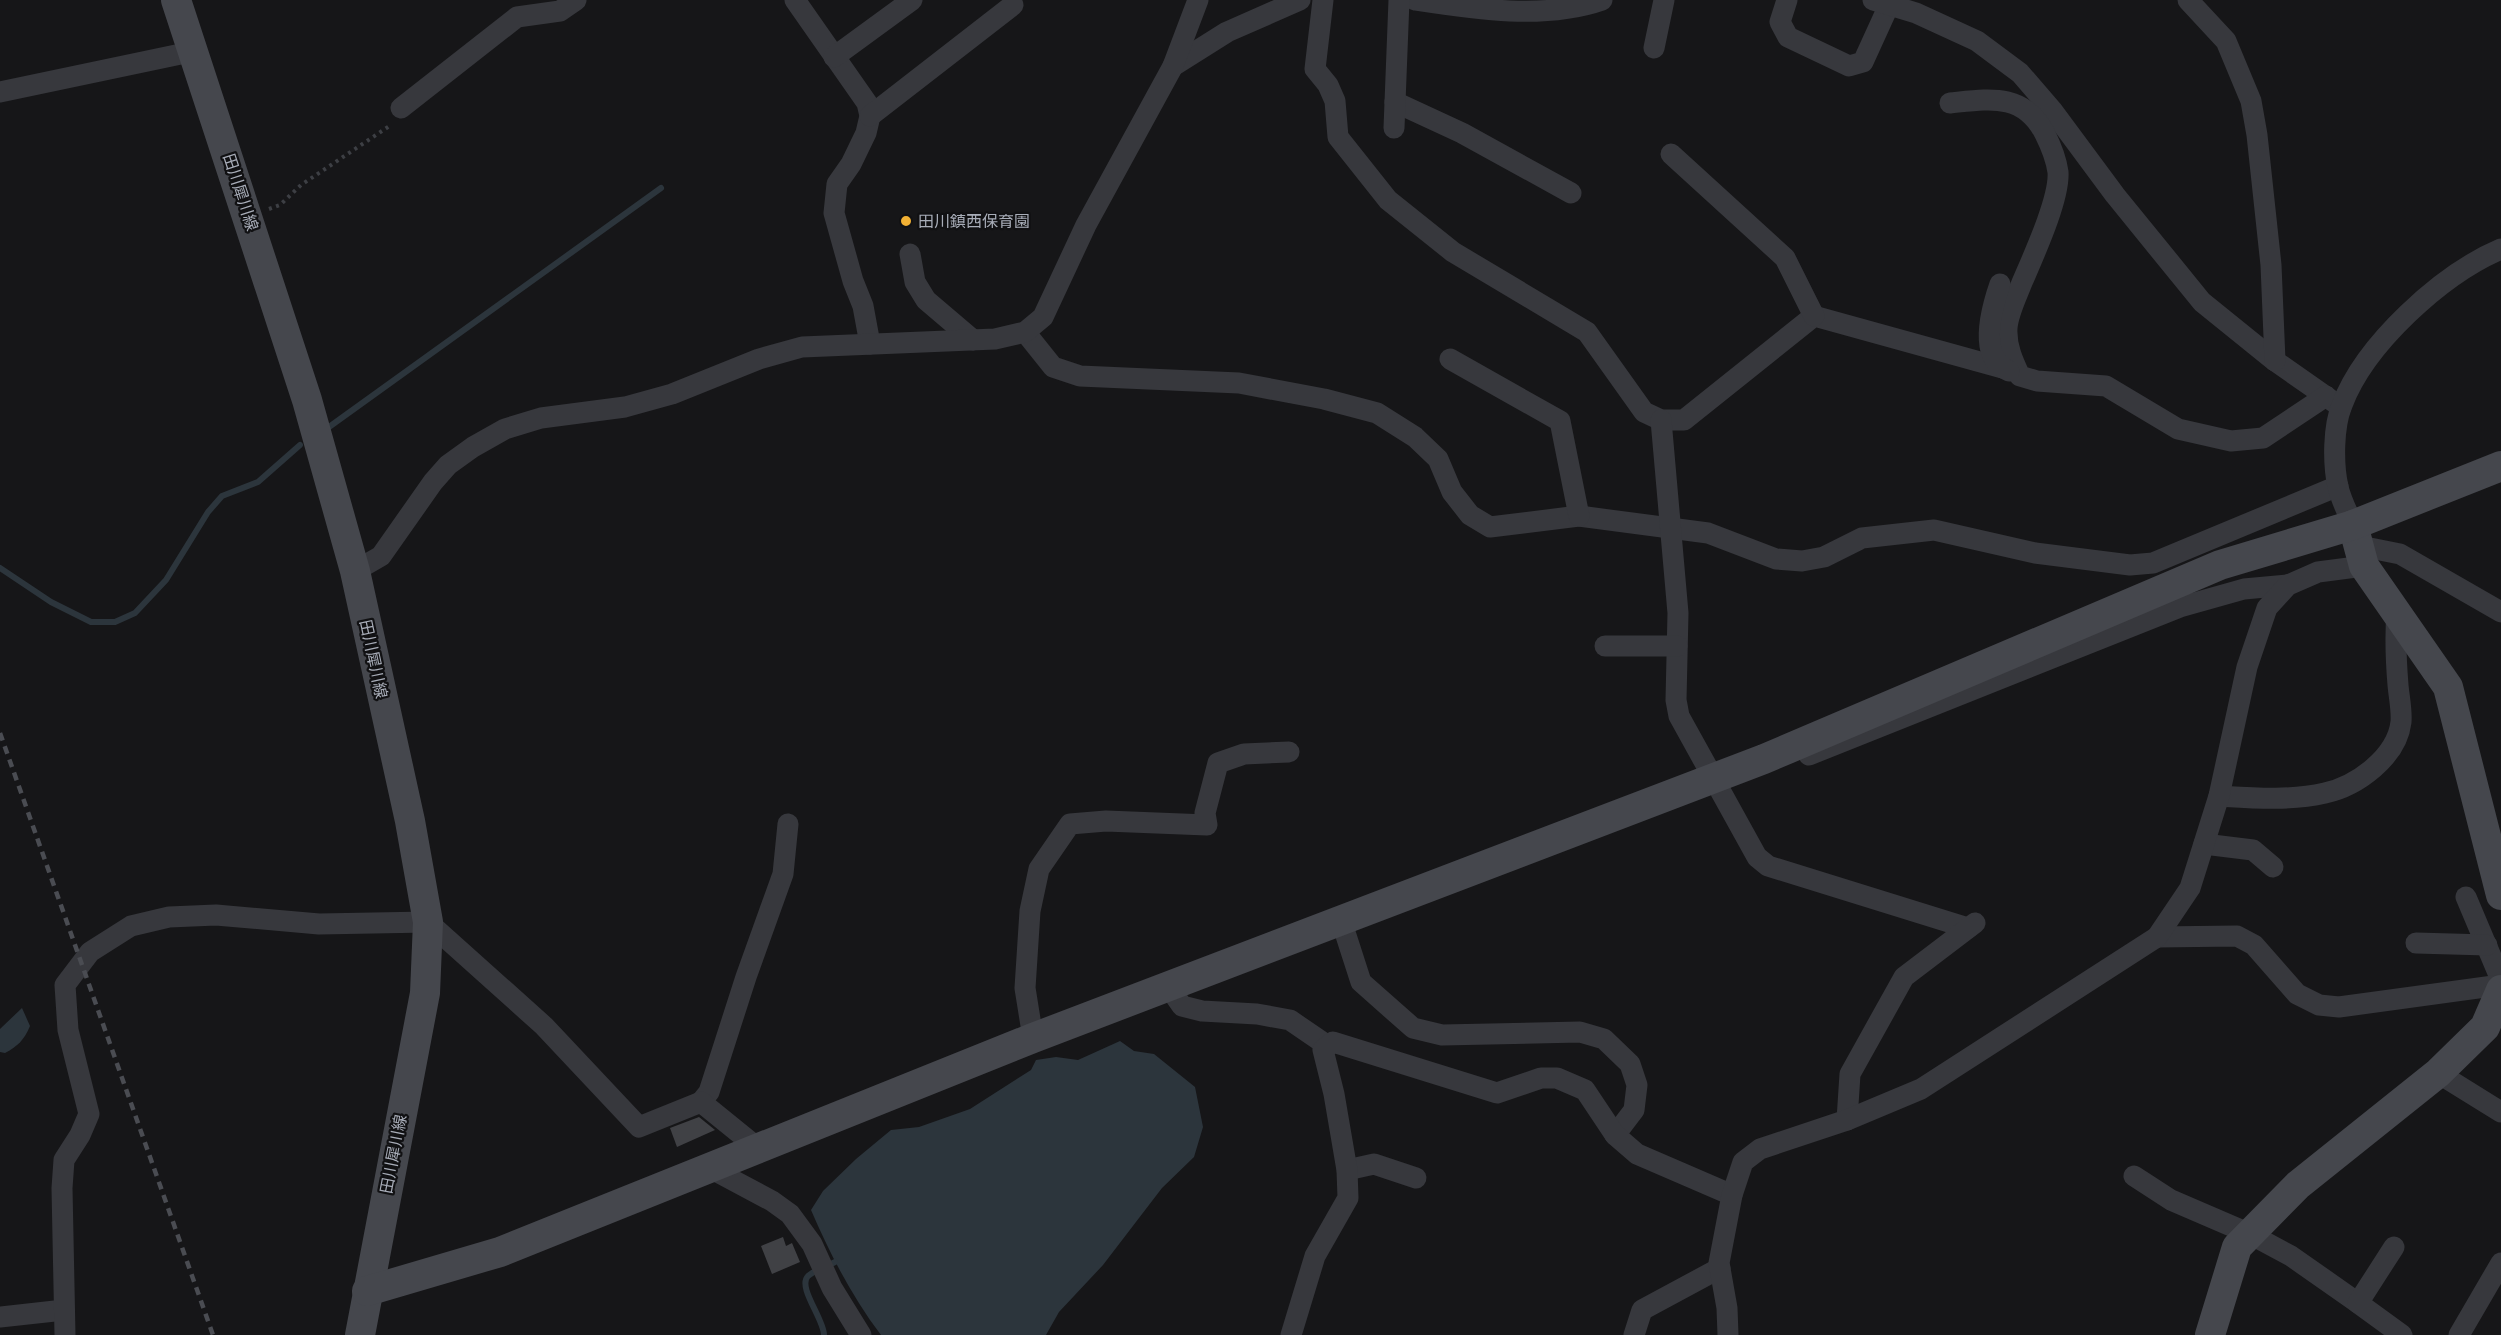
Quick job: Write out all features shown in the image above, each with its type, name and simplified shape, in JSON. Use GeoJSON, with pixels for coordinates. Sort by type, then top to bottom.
{"type":"FeatureCollection","features":[{"type":"Feature","properties":{"kind":"street","name":"田川犀川線"},"geometry":{"type":"LineString","coordinates":[[176,0],[195,51],[307,400],[355,571],[410,821],[428,922],[425,993],[360,1335]]}},
{"type":"Feature","properties":{"kind":"street"},"geometry":{"type":"LineString","coordinates":[[401,108],[518,16],[560,11],[576,0]]}},
{"type":"Feature","properties":{"kind":"street"},"geometry":{"type":"LineString","coordinates":[[795,0],[867,103],[870,116],[861,143],[837,184],[834,213],[852,280],[863,306],[870,344]]}},
{"type":"Feature","properties":{"kind":"street"},"geometry":{"type":"LineString","coordinates":[[834,57],[912,0]]}},
{"type":"Feature","properties":{"kind":"street"},"geometry":{"type":"LineString","coordinates":[[355,571],[381,556],[433,482],[448,465],[473,447],[505,429],[541,418],[625,407],[644,402],[672,394],[759,359],[802,347],[973,340],[1024,332],[1043,316],[1086,225],[1173,66],[1198,0]]}},
{"type":"Feature","properties":{"kind":"street"},"geometry":{"type":"LineString","coordinates":[[1173,66],[1227,32],[1300,0]]}},
{"type":"Feature","properties":{"kind":"street"},"geometry":{"type":"LineString","coordinates":[[1323,0],[1316,69],[1328,85],[1335,101],[1338,137],[1388,200],[1453,252],[1587,332],[1644,412],[1661,420],[1684,420],[1814,316]]}},
{"type":"Feature","properties":{"kind":"street"},"geometry":{"type":"LineString","coordinates":[[1394,128],[1399,0]]}},
{"type":"Feature","properties":{"kind":"street"},"geometry":{"type":"LineString","coordinates":[[1415,0],[1460,7],[1533,12],[1602,0]]}},
{"type":"Feature","properties":{"kind":"street"},"geometry":{"type":"LineString","coordinates":[[1654,48],[1664,0]]}},
{"type":"Feature","properties":{"kind":"street"},"geometry":{"type":"LineString","coordinates":[[1787,0],[1780,22],[1788,36],[1849,66],[1863,62],[1881,2],[1916,13],[1977,41],[2020,73],[2202,302],[2276,361],[2333,401]]}},
{"type":"Feature","properties":{"kind":"street"},"geometry":{"type":"LineString","coordinates":[[2188,0],[2226,41],[2251,101],[2257,135],[2261,196],[2271,265],[2276,361]]}},
{"type":"Feature","properties":{"kind":"street"},"geometry":{"type":"LineString","coordinates":[[870,116],[1013,4]]}},
{"type":"Feature","properties":{"kind":"street"},"geometry":{"type":"LineString","coordinates":[[0,92],[195,51]]}},
{"type":"Feature","properties":{"kind":"street"},"geometry":{"type":"LineString","coordinates":[[1950,103],[1986,99],[2014,102],[2037,119],[2053,152],[2058,175]]}},
{"type":"Feature","properties":{"kind":"street"},"geometry":{"type":"LineString","coordinates":[[1395,102],[1462,133],[1571,194]]}},
{"type":"Feature","properties":{"kind":"street"},"geometry":{"type":"LineString","coordinates":[[2011,372],[2007,328],[2014,302],[2046,225],[2058,175],[2073,139]]}},
{"type":"Feature","properties":{"kind":"street"},"geometry":{"type":"LineString","coordinates":[[1671,154],[1785,258],[1814,316],[2037,381],[2106,386],[2178,429],[2231,441],[2263,438],[2333,401],[2355,378],[2388,336],[2427,295],[2479,258],[2501,249]]}},
{"type":"Feature","properties":{"kind":"street"},"geometry":{"type":"LineString","coordinates":[[910,254],[915,282],[926,300],[973,340]]}},
{"type":"Feature","properties":{"kind":"street"},"geometry":{"type":"LineString","coordinates":[[2000,284],[1989,329],[1992,352],[2011,372]]}},
{"type":"Feature","properties":{"kind":"street"},"geometry":{"type":"LineString","coordinates":[[1024,332],[1053,367],[1080,376],[1239,383],[1324,399],[1377,413],[1415,437],[1438,459],[1452,492],[1470,515],[1490,527],[1579,516],[1672,526],[1708,533],[1776,559],[1794,560],[1824,557],[1862,538],[1934,530],[2035,553],[2130,566],[2153,563],[2338,486]]}},
{"type":"Feature","properties":{"kind":"street"},"geometry":{"type":"LineString","coordinates":[[1450,359],[1560,421],[1579,516]]}},
{"type":"Feature","properties":{"kind":"street"},"geometry":{"type":"LineString","coordinates":[[2333,401],[2338,486],[2359,546],[2397,612],[2448,687],[2501,896]]}},
{"type":"Feature","properties":{"kind":"street"},"geometry":{"type":"LineString","coordinates":[[1661,420],[1678,613],[1676,700],[1679,716],[1757,857],[1768,866],[1972,925],[1904,977],[1850,1074],[1847,1120]]}},
{"type":"Feature","properties":{"kind":"street"},"geometry":{"type":"LineString","coordinates":[[367,1291],[500,1252],[1168,986],[1341,920],[1716,785],[2180,607],[2244,589],[2288,585],[2318,572],[2359,546],[2501,466]]}},
{"type":"Feature","properties":{"kind":"street"},"geometry":{"type":"LineString","coordinates":[[1716,785],[2220,565],[2359,546],[2400,554],[2501,612]]}},
{"type":"Feature","properties":{"kind":"street"},"geometry":{"type":"LineString","coordinates":[[1728,1335],[1727,1308],[1720,1268],[1732,1196],[1743,1162],[1760,1149],[1847,1120],[1921,1089],[2157,937],[2190,888],[2219,796],[2256,638],[2267,608],[2288,585]]}},
{"type":"Feature","properties":{"kind":"street"},"geometry":{"type":"LineString","coordinates":[[2219,796],[2264,798],[2325,793],[2358,778],[2387,755],[2397,740],[2401,721],[2395,640],[2397,612]]}},
{"type":"Feature","properties":{"kind":"street"},"geometry":{"type":"LineString","coordinates":[[1605,646],[1677,646]]}},
{"type":"Feature","properties":{"kind":"street"},"geometry":{"type":"LineString","coordinates":[[1033,1038],[1025,988],[1030,911],[1039,869],[1070,824],[1106,821],[1207,825],[1205,813],[1218,763],[1244,754],[1289,752]]}},
{"type":"Feature","properties":{"kind":"street"},"geometry":{"type":"LineString","coordinates":[[65,1335],[62,1188],[64,1160],[80,1136],[89,1114],[68,1030],[66,985],[90,952],[130,926],[170,917],[216,915],[319,924],[428,922],[544,1026],[639,1127],[701,1102],[709,1092],[746,977],[783,874],[788,824]]}},
{"type":"Feature","properties":{"kind":"street"},"geometry":{"type":"LineString","coordinates":[[2204,843],[2253,850],[2273,867]]}},
{"type":"Feature","properties":{"kind":"street"},"geometry":{"type":"LineString","coordinates":[[2466,897],[2501,980]]}},
{"type":"Feature","properties":{"kind":"street"},"geometry":{"type":"LineString","coordinates":[[1341,920],[1361,982],[1413,1028],[1442,1035],[1580,1032],[1604,1039],[1630,1064],[1637,1084],[1634,1110],[1615,1135]]}},
{"type":"Feature","properties":{"kind":"street"},"geometry":{"type":"LineString","coordinates":[[2157,937],[2237,936],[2254,945],[2297,994],[2319,1005],[2339,1007],[2501,985]]}},
{"type":"Feature","properties":{"kind":"street"},"geometry":{"type":"LineString","coordinates":[[2416,943],[2487,945]]}},
{"type":"Feature","properties":{"kind":"street"},"geometry":{"type":"LineString","coordinates":[[1168,986],[1182,1006],[1202,1011],[1257,1014],[1290,1020],[1328,1046]]}},
{"type":"Feature","properties":{"kind":"street"},"geometry":{"type":"LineString","coordinates":[[2210,1335],[2237,1247],[2298,1185],[2438,1074],[2485,1027],[2501,990]]}},
{"type":"Feature","properties":{"kind":"street"},"geometry":{"type":"LineString","coordinates":[[1291,1335],[1315,1256],[1348,1198],[1347,1170],[1334,1094],[1323,1050],[1333,1042],[1497,1093],[1541,1077],[1557,1078],[1585,1090],[1615,1135],[1637,1154],[1732,1196]]}},
{"type":"Feature","properties":{"kind":"street"},"geometry":{"type":"LineString","coordinates":[[2438,1074],[2501,1112]]}},
{"type":"Feature","properties":{"kind":"street"},"geometry":{"type":"LineString","coordinates":[[701,1102],[759,1149]]}},
{"type":"Feature","properties":{"kind":"street"},"geometry":{"type":"LineString","coordinates":[[1347,1170],[1374,1164],[1416,1178]]}},
{"type":"Feature","properties":{"kind":"street"},"geometry":{"type":"LineString","coordinates":[[710,1168],[772,1201],[790,1214],[812,1244],[843,1310],[861,1335]]}},
{"type":"Feature","properties":{"kind":"street"},"geometry":{"type":"LineString","coordinates":[[2134,1176],[2171,1200],[2250,1234],[2291,1256],[2402,1335]]}},
{"type":"Feature","properties":{"kind":"street"},"geometry":{"type":"LineString","coordinates":[[2358,1303],[2394,1247]]}},
{"type":"Feature","properties":{"kind":"street"},"geometry":{"type":"LineString","coordinates":[[2459,1335],[2501,1263]]}},
{"type":"Feature","properties":{"kind":"street"},"geometry":{"type":"LineString","coordinates":[[1634,1335],[1642,1310],[1720,1268]]}},
{"type":"Feature","properties":{"kind":"street"},"geometry":{"type":"LineString","coordinates":[[0,1317],[64,1311]]}},
{"type":"Feature","properties":{"kind":"path"},"geometry":{"type":"LineString","coordinates":[[249,217],[280,205],[301,185],[398,121],[401,108]]}},
{"type":"Feature","properties":{"kind":"shaded area"},"geometry":{"type":"Polygon","coordinates":[[[22,1008],[30,1026],[28,1031],[14,1048],[5,1053],[0,1052],[0,1029],[22,1008]]]}},
{"type":"Feature","properties":{"kind":"shaded area"},"geometry":{"type":"Polygon","coordinates":[[[1120,1041],[1134,1051],[1154,1054],[1195,1087],[1203,1127],[1194,1157],[1162,1188],[1103,1265],[1059,1312],[1046,1335],[881,1335],[860,1306],[842,1275],[811,1210],[823,1191],[891,1130],[919,1127],[970,1109],[1031,1070],[1036,1060],[1056,1057],[1078,1060],[1120,1041]]]}},
{"type":"Feature","properties":{"kind":"building"},"geometry":{"type":"Polygon","coordinates":[[[699,1117],[715,1130],[677,1147],[670,1128],[699,1117]]]}},
{"type":"Feature","properties":{"kind":"building"},"geometry":{"type":"Polygon","coordinates":[[[783,1237],[786,1246],[792,1243],[800,1262],[772,1274],[761,1246],[783,1237]]]}},
{"type":"Feature","properties":{"kind":"waterway"},"geometry":{"type":"LineString","coordinates":[[329,427],[661,188]]}},
{"type":"Feature","properties":{"kind":"waterway"},"geometry":{"type":"LineString","coordinates":[[0,568],[51,602],[91,622],[115,622],[135,613],[166,580],[208,512],[222,496],[258,482],[300,445]]}},
{"type":"Feature","properties":{"kind":"waterway"},"geometry":{"type":"LineString","coordinates":[[824,1335],[808,1295],[806,1281],[811,1274],[835,1262]]}},
{"type":"Feature","properties":{"kind":"railway"},"geometry":{"type":"LineString","coordinates":[[0,733],[213,1335]]}},
{"type":"Feature","properties":{"kind":"place","name":"田川鎮西保育園"},"geometry":{"type":"Point","coordinates":[906,221]}}]}
